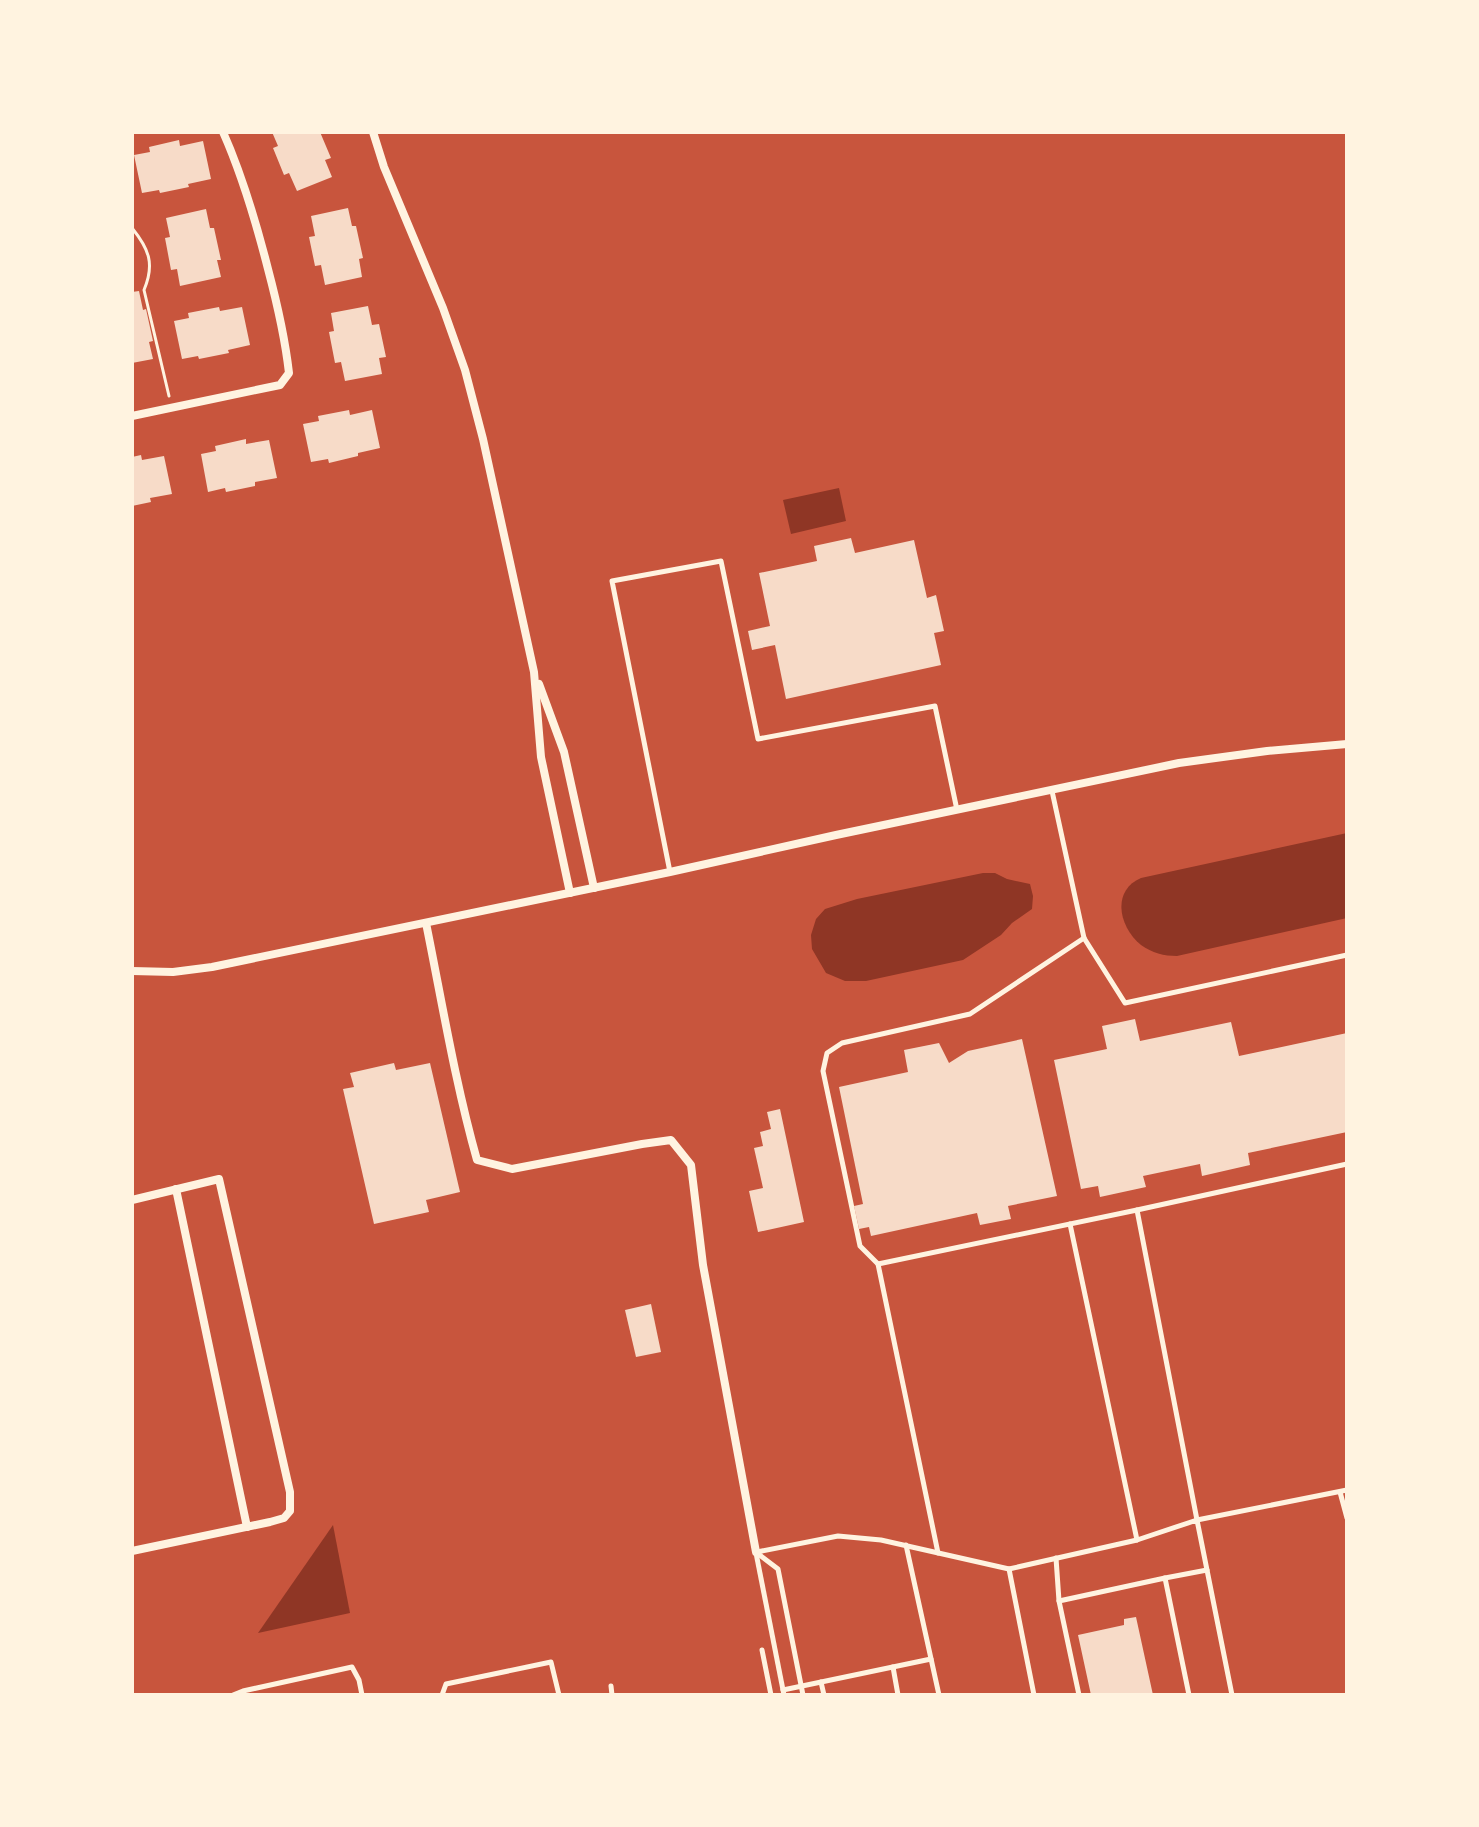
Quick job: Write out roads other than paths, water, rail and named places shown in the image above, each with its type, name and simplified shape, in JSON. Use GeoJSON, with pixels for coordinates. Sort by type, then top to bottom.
{"type":"FeatureCollection","features":[{"type":"Feature","properties":{"kind":"street"},"geometry":{"type":"LineString","coordinates":[[132,416],[280,385],[289,373],[276,300],[252,209],[239,167],[223,132]]}},
{"type":"Feature","properties":{"kind":"street"},"geometry":{"type":"LineString","coordinates":[[373,132],[384,167],[443,308],[465,370],[483,439],[534,672],[541,757],[570,893]]}},
{"type":"Feature","properties":{"kind":"street"},"geometry":{"type":"LineString","coordinates":[[534,672],[564,752],[594,888]]}},
{"type":"Feature","properties":{"kind":"street"},"geometry":{"type":"LineString","coordinates":[[132,971],[173,972],[212,967],[1179,763],[1347,744]]}},
{"type":"Feature","properties":{"kind":"street"},"geometry":{"type":"LineString","coordinates":[[426,923],[461,1105],[477,1160],[512,1169],[671,1140],[691,1165],[703,1265],[756,1552]]}},
{"type":"Feature","properties":{"kind":"street"},"geometry":{"type":"LineString","coordinates":[[132,1200],[219,1179],[290,1492],[290,1511],[284,1518],[132,1551]]}},
{"type":"Feature","properties":{"kind":"street"},"geometry":{"type":"LineString","coordinates":[[176,1189],[247,1527]]}},
{"type":"Feature","properties":{"kind":"lane"},"geometry":{"type":"LineString","coordinates":[[670,872],[612,581],[721,561],[758,739],[935,706],[957,810]]}},
{"type":"Feature","properties":{"kind":"lane"},"geometry":{"type":"LineString","coordinates":[[1052,790],[1084,938],[1125,1003],[1347,955]]}},
{"type":"Feature","properties":{"kind":"lane"},"geometry":{"type":"LineString","coordinates":[[938,1553],[878,1264],[860,1246],[823,1071],[827,1053],[842,1043],[970,1014],[1084,938]]}},
{"type":"Feature","properties":{"kind":"lane"},"geometry":{"type":"LineString","coordinates":[[878,1264],[1347,1164]]}},
{"type":"Feature","properties":{"kind":"lane"},"geometry":{"type":"LineString","coordinates":[[1137,1210],[1232,1695]]}},
{"type":"Feature","properties":{"kind":"lane"},"geometry":{"type":"LineString","coordinates":[[1070,1224],[1137,1540]]}},
{"type":"Feature","properties":{"kind":"lane"},"geometry":{"type":"LineString","coordinates":[[756,1552],[838,1536],[881,1540],[1009,1569],[1137,1540],[1197,1520],[1347,1490]]}},
{"type":"Feature","properties":{"kind":"lane"},"geometry":{"type":"LineString","coordinates":[[1340,1492],[1347,1518]]}},
{"type":"Feature","properties":{"kind":"lane"},"geometry":{"type":"LineString","coordinates":[[906,1545],[939,1695]]}},
{"type":"Feature","properties":{"kind":"lane"},"geometry":{"type":"LineString","coordinates":[[756,1552],[778,1569],[803,1695]]}},
{"type":"Feature","properties":{"kind":"lane"},"geometry":{"type":"LineString","coordinates":[[756,1552],[784,1692],[931,1659]]}},
{"type":"Feature","properties":{"kind":"lane"},"geometry":{"type":"LineString","coordinates":[[1056,1558],[1059,1601],[1079,1695]]}},
{"type":"Feature","properties":{"kind":"lane"},"geometry":{"type":"LineString","coordinates":[[1009,1569],[1034,1695]]}},
{"type":"Feature","properties":{"kind":"lane"},"geometry":{"type":"LineString","coordinates":[[1059,1601],[1207,1570]]}},
{"type":"Feature","properties":{"kind":"lane"},"geometry":{"type":"LineString","coordinates":[[1165,1578],[1189,1695]]}},
{"type":"Feature","properties":{"kind":"lane"},"geometry":{"type":"LineString","coordinates":[[762,1650],[771,1695]]}},
{"type":"Feature","properties":{"kind":"lane"},"geometry":{"type":"LineString","coordinates":[[442,1695],[446,1684],[551,1662],[559,1695]]}},
{"type":"Feature","properties":{"kind":"lane"},"geometry":{"type":"LineString","coordinates":[[233,1695],[352,1667],[362,1695]]}},
{"type":"Feature","properties":{"kind":"lane"},"geometry":{"type":"LineString","coordinates":[[893,1667],[898,1695]]}},
{"type":"Feature","properties":{"kind":"lane"},"geometry":{"type":"LineString","coordinates":[[821,1682],[824,1695]]}},
{"type":"Feature","properties":{"kind":"lane"},"geometry":{"type":"LineString","coordinates":[[611,1686],[612,1695]]}}]}
